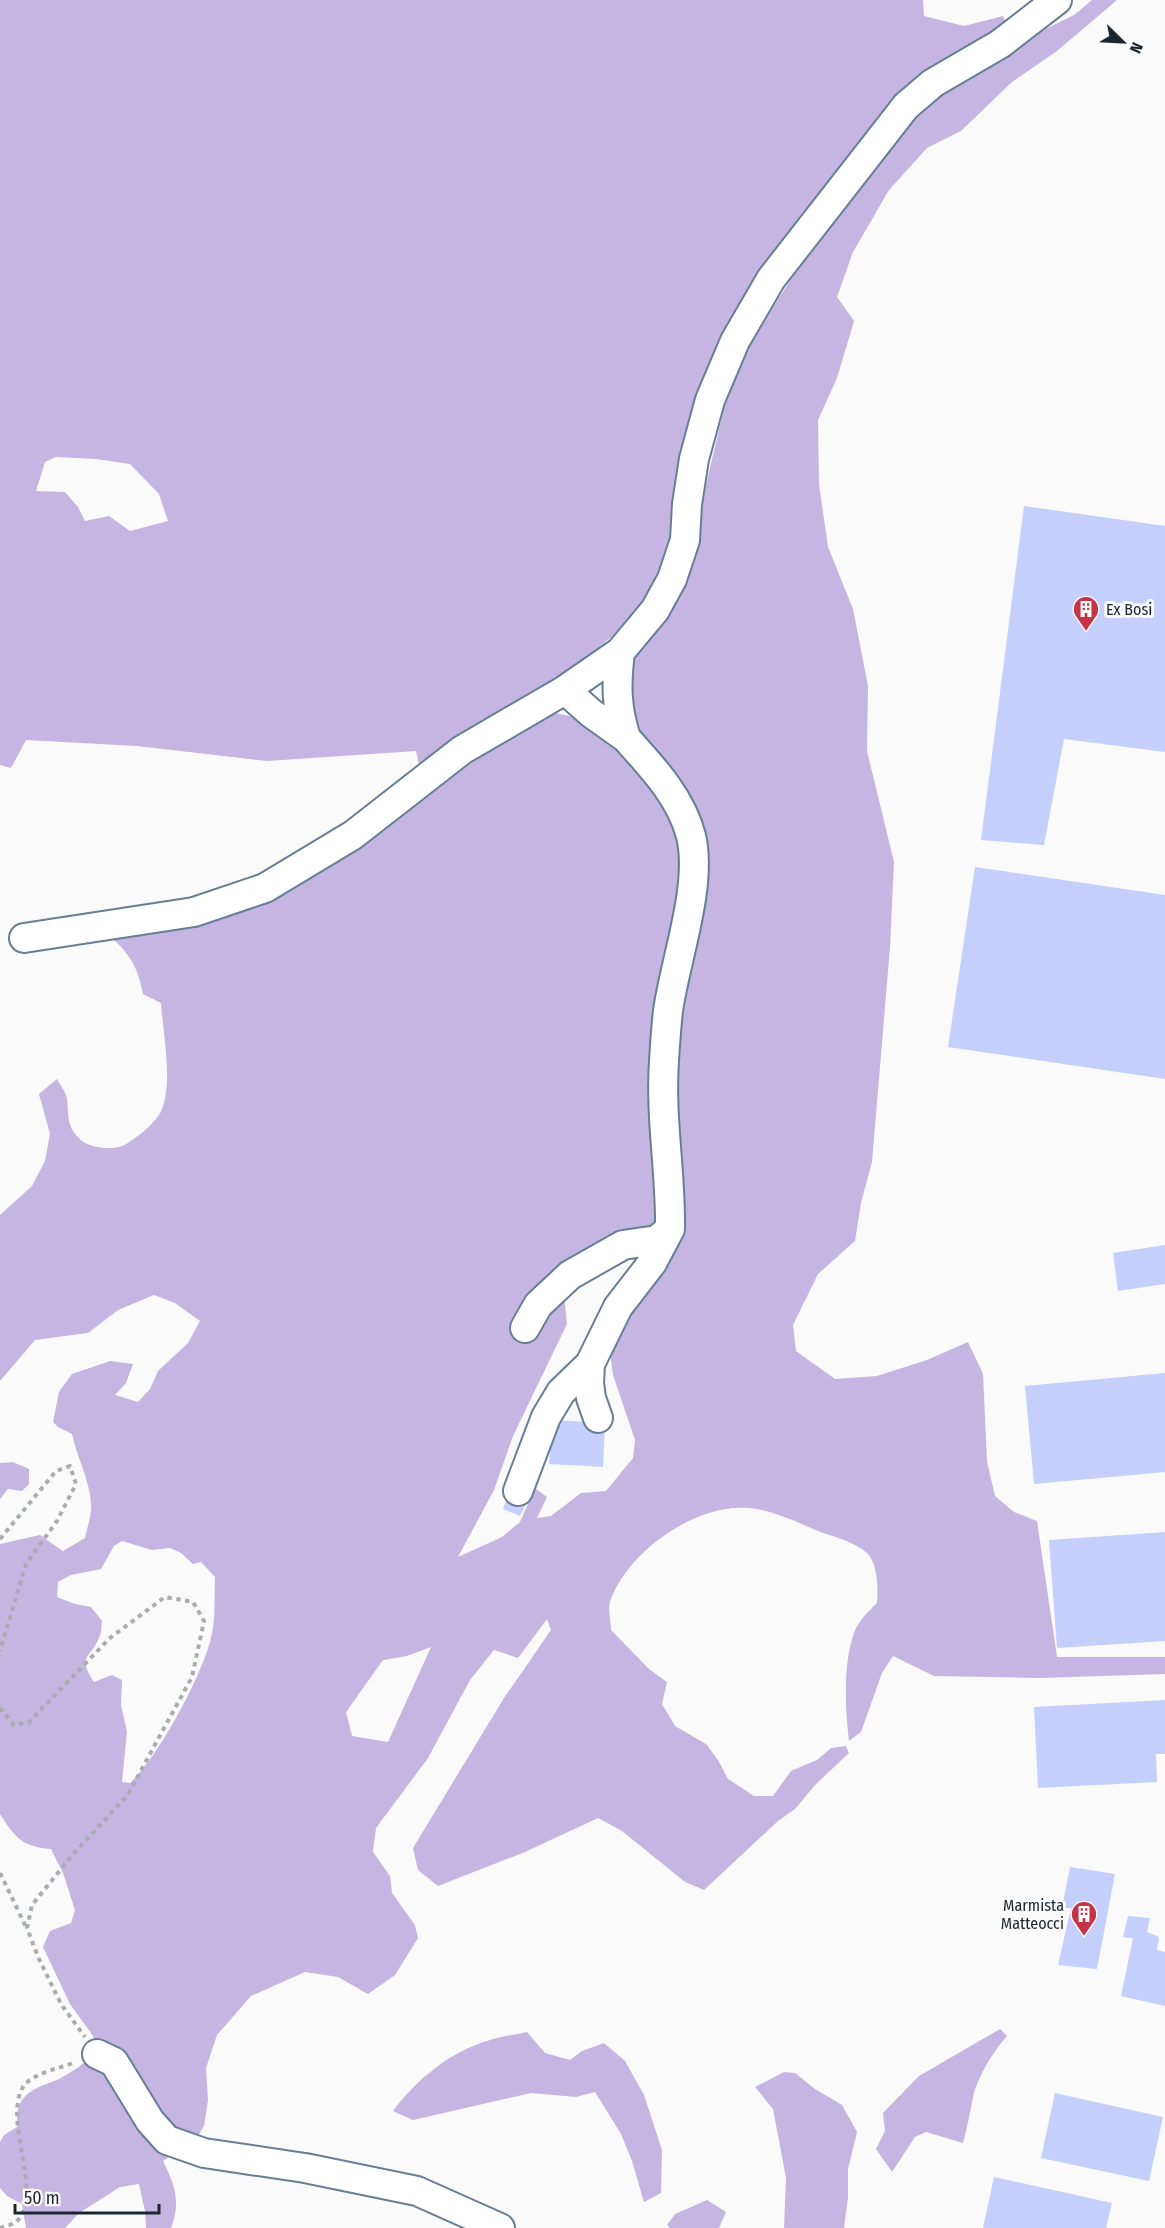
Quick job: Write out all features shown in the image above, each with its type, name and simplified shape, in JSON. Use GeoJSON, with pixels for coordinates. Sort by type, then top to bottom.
{"type":"FeatureCollection","features":[{"type":"Feature","properties":{"kind":"street"},"geometry":{"type":"LineString","coordinates":[[24,938],[194,912],[265,888],[353,834],[462,750],[565,690],[620,652],[655,610],[672,579],[685,540],[687,504],[694,459],[710,400],[735,341],[771,279],[906,106],[933,83],[1000,44],[1058,0]]}},
{"type":"Feature","properties":{"kind":"street"},"geometry":{"type":"LineString","coordinates":[[620,652],[616,684],[618,713],[626,738]]}},
{"type":"Feature","properties":{"kind":"street"},"geometry":{"type":"LineString","coordinates":[[518,1491],[546,1417],[561,1392],[590,1364],[618,1307],[652,1263],[669,1229],[670,1207],[663,1111],[664,1064],[668,1011],[692,888],[695,861],[690,835],[678,804],[658,775],[626,738],[591,713],[565,690]]}},
{"type":"Feature","properties":{"kind":"street"},"geometry":{"type":"LineString","coordinates":[[525,1329],[538,1305],[570,1275],[623,1245],[657,1240],[669,1229]]}},
{"type":"Feature","properties":{"kind":"street"},"geometry":{"type":"LineString","coordinates":[[590,1364],[591,1398],[598,1418]]}},
{"type":"Feature","properties":{"kind":"street"},"geometry":{"type":"LineString","coordinates":[[97,2054],[114,2062],[150,2121],[167,2140],[204,2154],[305,2168],[417,2192],[500,2228]]}},
{"type":"Feature","properties":{"kind":"path"},"geometry":{"type":"LineString","coordinates":[[0,1539],[56,1471],[70,1466],[76,1484],[57,1521],[26,1564],[0,1651]]}},
{"type":"Feature","properties":{"kind":"path"},"geometry":{"type":"LineString","coordinates":[[0,1708],[14,1725],[29,1722],[110,1638],[165,1596],[193,1602],[204,1621],[192,1677],[127,1796],[74,1853],[32,1905],[27,1928]]}},
{"type":"Feature","properties":{"kind":"path"},"geometry":{"type":"LineString","coordinates":[[0,1873],[61,2004],[97,2054],[25,2083],[13,2097],[12,2107]]}},
{"type":"Feature","properties":{"kind":"path"},"geometry":{"type":"LineString","coordinates":[[0,2228],[16,2222],[24,2211],[24,2196],[13,2127]]}},
{"type":"Feature","properties":{"kind":"shaded area"},"geometry":{"type":"Polygon","coordinates":[[[0,0],[923,0],[924,16],[964,26],[1003,16],[1007,26],[945,65],[721,364],[666,571],[642,612],[582,661],[517,701],[420,769],[416,751],[267,761],[137,746],[26,740],[11,768],[0,765],[0,0]],[[56,457],[45,462],[36,491],[65,492],[78,507],[85,521],[109,516],[130,531],[168,521],[159,494],[130,464],[56,457]]]}},
{"type":"Feature","properties":{"kind":"shaded area"},"geometry":{"type":"Polygon","coordinates":[[[1092,0],[1117,0],[1057,51],[1012,82],[961,131],[927,148],[889,190],[853,252],[837,297],[854,321],[837,378],[818,420],[819,484],[828,547],[853,609],[868,686],[867,751],[894,862],[890,947],[872,1162],[861,1203],[855,1241],[818,1274],[793,1325],[796,1351],[835,1379],[877,1376],[927,1360],[968,1342],[983,1374],[987,1462],[995,1496],[1014,1512],[1037,1521],[1057,1657],[1165,1657],[1165,1674],[1039,1678],[934,1676],[893,1656],[882,1673],[861,1732],[849,1741],[846,1686],[850,1645],[858,1624],[877,1603],[876,1571],[868,1554],[844,1540],[758,1509],[729,1509],[708,1513],[687,1522],[649,1548],[633,1564],[620,1581],[609,1606],[611,1630],[649,1669],[667,1682],[662,1704],[675,1726],[706,1744],[728,1779],[754,1796],[773,1796],[791,1771],[817,1760],[831,1748],[846,1746],[849,1753],[815,1785],[795,1809],[778,1821],[704,1890],[685,1882],[622,1831],[598,1818],[525,1852],[438,1886],[418,1870],[413,1848],[504,1698],[551,1630],[547,1619],[518,1658],[494,1650],[470,1680],[428,1758],[376,1828],[373,1852],[390,1876],[392,1893],[415,1925],[418,1938],[395,1975],[368,1994],[338,1977],[305,1972],[251,1996],[217,2035],[206,2068],[208,2100],[204,2126],[196,2139],[163,2161],[171,2178],[176,2202],[171,2228],[146,2228],[139,2184],[120,2187],[79,2213],[65,2228],[26,2228],[22,2204],[7,2196],[0,2188],[0,2142],[4,2135],[17,2127],[19,2107],[27,2095],[74,2070],[96,2050],[93,2036],[70,2004],[43,1947],[50,1931],[71,1923],[75,1910],[63,1873],[51,1849],[33,1846],[21,1840],[0,1814],[0,1544],[40,1535],[63,1551],[85,1538],[91,1508],[88,1487],[72,1434],[53,1422],[59,1392],[72,1374],[110,1361],[133,1364],[126,1383],[115,1395],[138,1402],[150,1389],[158,1371],[188,1343],[200,1321],[175,1303],[154,1295],[118,1310],[88,1333],[35,1340],[0,1381],[0,1215],[32,1186],[45,1161],[50,1134],[39,1094],[57,1079],[66,1096],[68,1117],[73,1131],[86,1143],[96,1147],[113,1148],[133,1140],[151,1125],[162,1109],[167,1085],[165,1042],[161,1003],[143,994],[134,965],[126,952],[114,940],[207,915],[480,744],[550,712],[589,720],[626,695],[633,662],[645,641],[699,515],[727,395],[752,339],[812,247],[896,136],[933,98],[1019,42],[1074,15],[1092,0]],[[660,1224],[627,1233],[564,1295],[567,1324],[513,1436],[494,1490],[458,1557],[502,1537],[520,1522],[535,1488],[547,1497],[537,1518],[551,1516],[581,1493],[606,1491],[633,1458],[635,1440],[613,1375],[608,1339],[660,1224]],[[122,1541],[114,1546],[101,1569],[71,1575],[58,1582],[57,1597],[91,1607],[102,1621],[101,1633],[87,1657],[86,1666],[94,1682],[112,1675],[122,1680],[121,1705],[127,1732],[122,1782],[130,1783],[166,1736],[189,1694],[206,1654],[213,1631],[215,1577],[201,1562],[193,1564],[181,1553],[170,1548],[152,1550],[122,1541]],[[431,1647],[407,1656],[383,1660],[346,1712],[352,1736],[388,1742],[431,1647]]]}},
{"type":"Feature","properties":{"kind":"shaded area"},"geometry":{"type":"Polygon","coordinates":[[[13,1462],[29,1469],[29,1484],[22,1491],[8,1489],[0,1499],[0,1463],[13,1462]]]}},
{"type":"Feature","properties":{"kind":"shaded area"},"geometry":{"type":"Polygon","coordinates":[[[1000,2029],[1007,2036],[991,2057],[978,2081],[963,2143],[926,2132],[915,2137],[892,2172],[876,2149],[885,2131],[883,2113],[919,2076],[1000,2029]]]}},
{"type":"Feature","properties":{"kind":"shaded area"},"geometry":{"type":"Polygon","coordinates":[[[527,2032],[545,2053],[570,2060],[582,2051],[604,2043],[625,2061],[644,2095],[662,2150],[661,2193],[644,2202],[621,2134],[595,2092],[576,2097],[531,2093],[413,2120],[393,2111],[424,2077],[448,2059],[476,2045],[527,2032]]]}},
{"type":"Feature","properties":{"kind":"shaded area"},"geometry":{"type":"Polygon","coordinates":[[[784,2072],[795,2073],[815,2089],[842,2105],[857,2132],[848,2169],[848,2197],[844,2228],[784,2228],[786,2178],[773,2109],[755,2087],[784,2072]]]}},
{"type":"Feature","properties":{"kind":"shaded area"},"geometry":{"type":"Polygon","coordinates":[[[707,2200],[726,2212],[719,2228],[670,2228],[667,2225],[675,2214],[707,2200]]]}},
{"type":"Feature","properties":{"kind":"building","name":"Ex Bosi"},"geometry":{"type":"Polygon","coordinates":[[[1024,506],[1165,526],[1165,752],[1064,739],[1044,845],[981,840],[1024,506]]]}},
{"type":"Feature","properties":{"kind":"building"},"geometry":{"type":"Polygon","coordinates":[[[975,867],[1165,895],[1165,1079],[948,1047],[975,867]]]}},
{"type":"Feature","properties":{"kind":"building"},"geometry":{"type":"Polygon","coordinates":[[[1165,1245],[1165,1284],[1118,1291],[1113,1253],[1165,1245]]]}},
{"type":"Feature","properties":{"kind":"building"},"geometry":{"type":"Polygon","coordinates":[[[1165,1373],[1165,1472],[1034,1484],[1025,1386],[1165,1373]]]}},
{"type":"Feature","properties":{"kind":"building"},"geometry":{"type":"Polygon","coordinates":[[[552,1420],[605,1423],[603,1467],[549,1464],[552,1420]]]}},
{"type":"Feature","properties":{"kind":"building"},"geometry":{"type":"Polygon","coordinates":[[[508,1496],[526,1504],[520,1516],[503,1509],[508,1496]]]}},
{"type":"Feature","properties":{"kind":"building"},"geometry":{"type":"Polygon","coordinates":[[[1165,1532],[1165,1641],[1057,1648],[1049,1540],[1165,1532]]]}},
{"type":"Feature","properties":{"kind":"building"},"geometry":{"type":"Polygon","coordinates":[[[1165,1700],[1165,1754],[1156,1754],[1157,1782],[1038,1788],[1034,1707],[1165,1700]]]}},
{"type":"Feature","properties":{"kind":"building","name":"Marmista Matteocci"},"geometry":{"type":"Polygon","coordinates":[[[1070,1867],[1115,1874],[1097,1969],[1058,1965],[1071,1908],[1062,1908],[1070,1867]]]}},
{"type":"Feature","properties":{"kind":"building"},"geometry":{"type":"Polygon","coordinates":[[[1128,1916],[1150,1918],[1147,1932],[1159,1937],[1157,1950],[1165,1952],[1165,2006],[1121,1996],[1133,1938],[1123,1937],[1128,1916]]]}},
{"type":"Feature","properties":{"kind":"building"},"geometry":{"type":"Polygon","coordinates":[[[1055,2093],[1163,2117],[1149,2181],[1041,2158],[1055,2093]]]}},
{"type":"Feature","properties":{"kind":"building"},"geometry":{"type":"Polygon","coordinates":[[[994,2177],[1112,2203],[1106,2228],[983,2228],[994,2177]]]}},
{"type":"Feature","properties":{"kind":"place","name":"Ex Bosi"},"geometry":{"type":"Point","coordinates":[1086,632]}},
{"type":"Feature","properties":{"kind":"place","name":"Marmista Matteocci"},"geometry":{"type":"Point","coordinates":[1084,1937]}}]}
